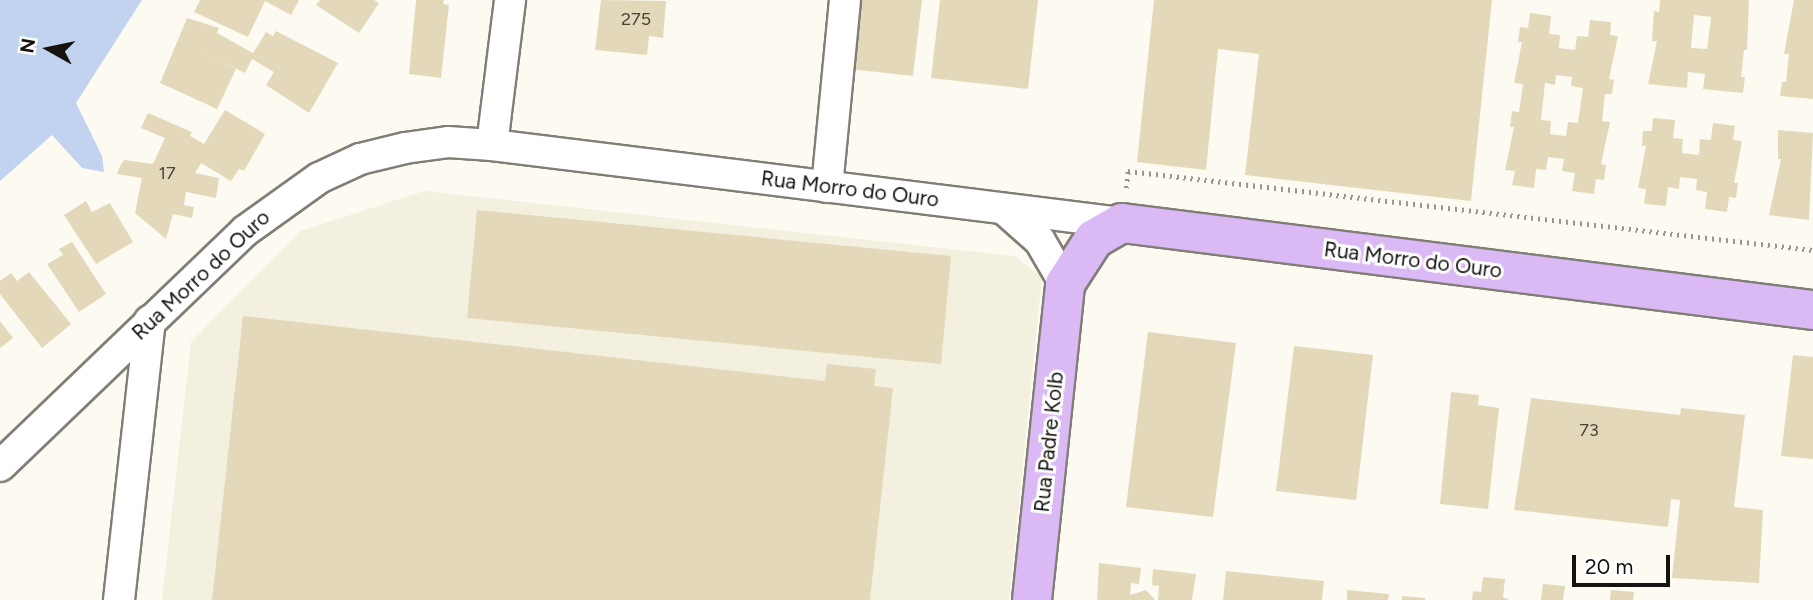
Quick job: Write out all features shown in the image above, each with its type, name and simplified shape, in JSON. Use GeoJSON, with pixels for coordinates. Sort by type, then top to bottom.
{"type":"FeatureCollection","features":[{"type":"Feature","properties":{"kind":"main road","name":"Rua Padre Kolb"},"geometry":{"type":"LineString","coordinates":[[1032,600],[1065,284],[1094,239],[1122,223]]}},
{"type":"Feature","properties":{"kind":"main road","name":"Rua Morro do Ouro"},"geometry":{"type":"LineString","coordinates":[[1122,223],[1813,310]]}},
{"type":"Feature","properties":{"kind":"street"},"geometry":{"type":"LineString","coordinates":[[492,145],[510,0]]}},
{"type":"Feature","properties":{"kind":"street"},"geometry":{"type":"LineString","coordinates":[[827,187],[845,0]]}},
{"type":"Feature","properties":{"kind":"street","name":"Rua Morro do Ouro"},"geometry":{"type":"LineString","coordinates":[[0,466],[244,231],[319,178],[360,159],[405,148],[448,142],[492,145],[1122,223]]}},
{"type":"Feature","properties":{"kind":"street"},"geometry":{"type":"LineString","coordinates":[[1004,209],[1040,241],[1065,284]]}},
{"type":"Feature","properties":{"kind":"street"},"geometry":{"type":"LineString","coordinates":[[119,600],[150,321]]}},
{"type":"Feature","properties":{"kind":"path"},"geometry":{"type":"LineString","coordinates":[[1122,223],[1128,171],[1813,250]]}},
{"type":"Feature","properties":{"kind":"shaded area"},"geometry":{"type":"Polygon","coordinates":[[[424,191],[1015,256],[1042,277],[1009,600],[162,600],[191,342],[301,231],[424,191]]]}},
{"type":"Feature","properties":{"kind":"water"},"geometry":{"type":"Polygon","coordinates":[[[0,0],[142,0],[76,103],[102,156],[104,172],[82,168],[52,135],[0,181],[0,0]]]}},
{"type":"Feature","properties":{"kind":"building"},"geometry":{"type":"Polygon","coordinates":[[[200,0],[299,0],[291,15],[265,1],[248,37],[194,12],[200,0]]]}},
{"type":"Feature","properties":{"kind":"building"},"geometry":{"type":"Polygon","coordinates":[[[320,0],[374,0],[379,3],[359,33],[316,5],[320,0]]]}},
{"type":"Feature","properties":{"kind":"building"},"geometry":{"type":"Polygon","coordinates":[[[416,0],[444,0],[443,4],[449,5],[441,78],[409,74],[416,0]]]}},
{"type":"Feature","properties":{"kind":"building"},"geometry":{"type":"Polygon","coordinates":[[[601,0],[666,1],[663,38],[649,36],[647,55],[595,50],[601,0]]]}},
{"type":"Feature","properties":{"kind":"building"},"geometry":{"type":"Polygon","coordinates":[[[858,0],[922,0],[913,76],[850,69],[858,0]]]}},
{"type":"Feature","properties":{"kind":"building"},"geometry":{"type":"Polygon","coordinates":[[[940,0],[1038,0],[1028,89],[931,78],[940,0]]]}},
{"type":"Feature","properties":{"kind":"building"},"geometry":{"type":"Polygon","coordinates":[[[1154,0],[1492,0],[1471,201],[1245,175],[1259,54],[1218,49],[1206,170],[1137,162],[1154,0]]]}},
{"type":"Feature","properties":{"kind":"building"},"geometry":{"type":"Polygon","coordinates":[[[1660,0],[1749,0],[1747,50],[1744,50],[1741,77],[1745,77],[1743,93],[1703,89],[1705,74],[1688,72],[1687,88],[1648,84],[1657,41],[1652,41],[1654,11],[1659,12],[1660,0]],[[1694,15],[1691,48],[1707,49],[1711,17],[1694,15]]]}},
{"type":"Feature","properties":{"kind":"building"},"geometry":{"type":"Polygon","coordinates":[[[1794,0],[1813,0],[1813,99],[1780,96],[1782,82],[1786,82],[1789,54],[1784,54],[1794,0]]]}},
{"type":"Feature","properties":{"kind":"building"},"geometry":{"type":"Polygon","coordinates":[[[1530,13],[1551,16],[1549,34],[1560,35],[1559,48],[1575,50],[1577,36],[1588,37],[1590,20],[1611,22],[1610,35],[1618,36],[1609,79],[1614,80],[1612,94],[1605,94],[1602,121],[1610,122],[1601,164],[1606,165],[1604,180],[1596,179],[1594,194],[1572,191],[1575,173],[1562,171],[1564,159],[1548,157],[1546,170],[1536,169],[1534,188],[1512,185],[1515,171],[1505,170],[1514,127],[1510,127],[1512,111],[1519,112],[1523,84],[1514,83],[1522,42],[1518,42],[1520,27],[1528,28],[1530,13]],[[1556,75],[1555,85],[1545,83],[1541,120],[1551,121],[1550,134],[1566,136],[1568,122],[1578,123],[1583,88],[1571,86],[1572,77],[1556,75]]]}},
{"type":"Feature","properties":{"kind":"building"},"geometry":{"type":"Polygon","coordinates":[[[187,18],[219,28],[217,33],[253,53],[266,32],[273,36],[276,31],[338,63],[309,113],[266,85],[274,72],[252,59],[245,73],[200,51],[236,69],[217,109],[160,83],[187,18]]]}},
{"type":"Feature","properties":{"kind":"building"},"geometry":{"type":"Polygon","coordinates":[[[225,110],[265,134],[244,171],[239,169],[231,181],[201,163],[195,173],[219,178],[216,198],[186,192],[184,205],[194,207],[192,218],[173,214],[166,239],[135,213],[142,178],[117,174],[120,166],[124,160],[153,164],[165,138],[141,128],[148,113],[192,132],[190,136],[204,144],[225,110]]]}},
{"type":"Feature","properties":{"kind":"building"},"geometry":{"type":"Polygon","coordinates":[[[1653,118],[1675,120],[1673,138],[1683,139],[1682,153],[1699,155],[1700,139],[1711,140],[1713,123],[1735,126],[1733,140],[1742,141],[1734,183],[1738,183],[1736,198],[1729,197],[1727,212],[1705,209],[1707,192],[1696,190],[1697,179],[1680,177],[1679,189],[1668,187],[1666,206],[1644,204],[1646,189],[1638,188],[1646,146],[1642,146],[1643,131],[1652,131],[1653,118]]]}},
{"type":"Feature","properties":{"kind":"building"},"geometry":{"type":"Polygon","coordinates":[[[1778,130],[1813,133],[1809,220],[1769,215],[1781,159],[1778,159],[1778,130]]]}},
{"type":"Feature","properties":{"kind":"building"},"geometry":{"type":"Polygon","coordinates":[[[86,201],[92,212],[110,203],[133,242],[96,264],[64,215],[86,201]]]}},
{"type":"Feature","properties":{"kind":"building"},"geometry":{"type":"Polygon","coordinates":[[[477,210],[951,256],[941,364],[467,318],[477,210]]]}},
{"type":"Feature","properties":{"kind":"building"},"geometry":{"type":"Polygon","coordinates":[[[72,242],[106,294],[79,312],[47,264],[63,255],[59,249],[72,242]]]}},
{"type":"Feature","properties":{"kind":"building"},"geometry":{"type":"Polygon","coordinates":[[[29,272],[71,324],[42,348],[0,294],[0,281],[11,273],[17,281],[29,272]]]}},
{"type":"Feature","properties":{"kind":"building"},"geometry":{"type":"Polygon","coordinates":[[[243,316],[825,381],[827,364],[876,369],[874,386],[893,388],[870,600],[212,600],[243,316]]]}},
{"type":"Feature","properties":{"kind":"building"},"geometry":{"type":"Polygon","coordinates":[[[0,321],[13,338],[0,348],[0,321]]]}},
{"type":"Feature","properties":{"kind":"building"},"geometry":{"type":"Polygon","coordinates":[[[1148,332],[1236,343],[1213,517],[1126,507],[1148,332]]]}},
{"type":"Feature","properties":{"kind":"building"},"geometry":{"type":"Polygon","coordinates":[[[1294,346],[1373,355],[1356,500],[1276,491],[1294,346]]]}},
{"type":"Feature","properties":{"kind":"building"},"geometry":{"type":"Polygon","coordinates":[[[1793,355],[1813,357],[1813,459],[1781,456],[1793,355]]]}},
{"type":"Feature","properties":{"kind":"building"},"geometry":{"type":"Polygon","coordinates":[[[1451,392],[1479,395],[1478,405],[1499,408],[1488,509],[1440,504],[1451,392]]]}},
{"type":"Feature","properties":{"kind":"building"},"geometry":{"type":"Polygon","coordinates":[[[1531,398],[1680,415],[1681,408],[1745,415],[1734,507],[1763,510],[1759,583],[1672,578],[1680,500],[1671,499],[1668,527],[1514,510],[1531,398]]]}},
{"type":"Feature","properties":{"kind":"building"},"geometry":{"type":"Polygon","coordinates":[[[1099,563],[1141,568],[1139,584],[1131,583],[1130,595],[1146,590],[1155,600],[1097,600],[1099,563]]]}},
{"type":"Feature","properties":{"kind":"building"},"geometry":{"type":"Polygon","coordinates":[[[1153,569],[1196,574],[1192,600],[1158,600],[1159,586],[1152,585],[1153,569]]]}},
{"type":"Feature","properties":{"kind":"building"},"geometry":{"type":"Polygon","coordinates":[[[1226,571],[1324,581],[1322,600],[1223,600],[1226,571]]]}},
{"type":"Feature","properties":{"kind":"building"},"geometry":{"type":"Polygon","coordinates":[[[1483,577],[1505,579],[1503,597],[1510,600],[1472,600],[1473,591],[1481,592],[1483,577]]]}},
{"type":"Feature","properties":{"kind":"building"},"geometry":{"type":"Polygon","coordinates":[[[1543,584],[1565,586],[1563,600],[1541,600],[1543,584]]]}},
{"type":"Feature","properties":{"kind":"building"},"geometry":{"type":"Polygon","coordinates":[[[1347,590],[1389,594],[1388,600],[1347,600],[1347,590]]]}},
{"type":"Feature","properties":{"kind":"building"},"geometry":{"type":"Polygon","coordinates":[[[1611,590],[1634,592],[1633,600],[1610,600],[1611,590]]]}},
{"type":"Feature","properties":{"kind":"building"},"geometry":{"type":"Polygon","coordinates":[[[1402,596],[1425,598],[1425,600],[1402,600],[1402,596]]]}}]}
